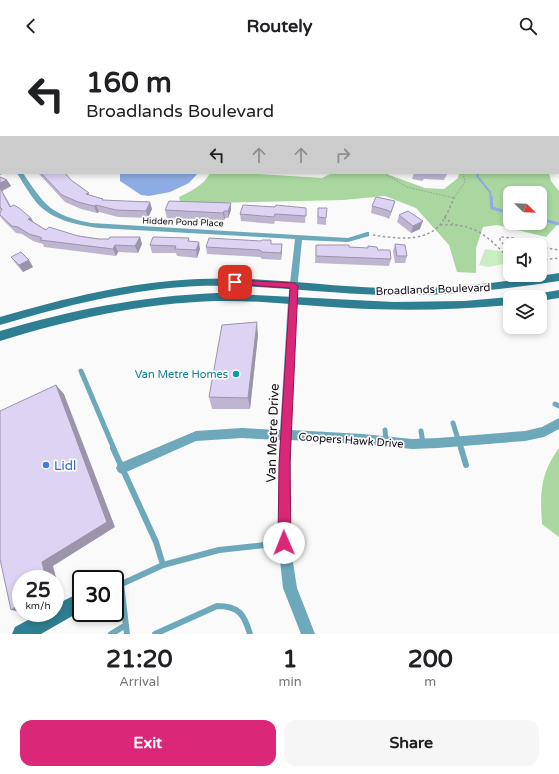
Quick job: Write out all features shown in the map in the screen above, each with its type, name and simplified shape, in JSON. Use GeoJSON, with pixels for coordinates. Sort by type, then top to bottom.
{"type":"FeatureCollection","features":[{"type":"Feature","properties":{"kind":"main road","name":"Broadlands Boulevard"},"geometry":{"type":"LineString","coordinates":[[0,321],[88,296],[134,287],[224,282],[258,283],[294,281],[371,291],[430,291],[498,287],[557,279]]}},
{"type":"Feature","properties":{"kind":"main road"},"geometry":{"type":"LineString","coordinates":[[547,296],[559,294]]}},
{"type":"Feature","properties":{"kind":"main road","name":"Broadlands Boulevard"},"geometry":{"type":"LineString","coordinates":[[0,336],[64,318],[116,306],[146,302],[217,297],[292,300],[367,306],[413,307],[471,305],[503,302]]}},
{"type":"Feature","properties":{"kind":"main road"},"geometry":{"type":"LineString","coordinates":[[22,634],[72,606]]}},
{"type":"Feature","properties":{"kind":"street","name":"Hidden Pond Place"},"geometry":{"type":"LineString","coordinates":[[21,174],[36,198],[48,209],[59,215],[85,224],[117,228],[348,240],[366,234]]}},
{"type":"Feature","properties":{"kind":"street","name":"Van Metre Drive"},"geometry":{"type":"LineString","coordinates":[[299,237],[292,300],[284,470],[284,543],[290,588],[308,634]]}},
{"type":"Feature","properties":{"kind":"street","name":"Coopers Hawk Drive"},"geometry":{"type":"LineString","coordinates":[[122,468],[158,451],[196,436],[242,433],[362,438],[423,444],[525,436],[544,432],[559,423]]}},
{"type":"Feature","properties":{"kind":"lane"},"geometry":{"type":"LineString","coordinates":[[80,371],[156,542],[163,565]]}},
{"type":"Feature","properties":{"kind":"lane"},"geometry":{"type":"LineString","coordinates":[[453,423],[466,465]]}},
{"type":"Feature","properties":{"kind":"lane"},"geometry":{"type":"LineString","coordinates":[[385,430],[386,441]]}},
{"type":"Feature","properties":{"kind":"lane"},"geometry":{"type":"LineString","coordinates":[[421,431],[423,444]]}},
{"type":"Feature","properties":{"kind":"lane"},"geometry":{"type":"LineString","coordinates":[[124,582],[163,565],[219,550],[284,543]]}},
{"type":"Feature","properties":{"kind":"lane"},"geometry":{"type":"LineString","coordinates":[[155,634],[217,606],[228,605],[237,609],[243,615],[250,634]]}},
{"type":"Feature","properties":{"kind":"lane"},"geometry":{"type":"LineString","coordinates":[[124,615],[127,634]]}},
{"type":"Feature","properties":{"kind":"lane"},"geometry":{"type":"LineString","coordinates":[[111,634],[126,625]]}},
{"type":"Feature","properties":{"kind":"path"},"geometry":{"type":"LineString","coordinates":[[386,174],[407,187],[454,199]]}},
{"type":"Feature","properties":{"kind":"path"},"geometry":{"type":"LineString","coordinates":[[366,234],[414,238],[433,230],[440,225],[465,182],[463,174]]}},
{"type":"Feature","properties":{"kind":"path"},"geometry":{"type":"LineString","coordinates":[[444,217],[455,225]]}},
{"type":"Feature","properties":{"kind":"path"},"geometry":{"type":"LineString","coordinates":[[440,225],[455,225],[482,231],[503,253]]}},
{"type":"Feature","properties":{"kind":"path"},"geometry":{"type":"LineString","coordinates":[[503,244],[500,240],[500,237],[513,238]]}},
{"type":"Feature","properties":{"kind":"path"},"geometry":{"type":"LineString","coordinates":[[547,248],[559,250]]}},
{"type":"Feature","properties":{"kind":"path"},"geometry":{"type":"LineString","coordinates":[[547,259],[559,258]]}},
{"type":"Feature","properties":{"kind":"green space"},"geometry":{"type":"Polygon","coordinates":[[[209,174],[257,174],[322,178],[330,174],[387,174],[425,188],[444,189],[458,178],[459,174],[549,174],[551,181],[559,191],[559,223],[546,237],[517,230],[547,230],[547,186],[503,186],[503,226],[497,225],[483,227],[476,248],[476,273],[457,272],[449,245],[416,208],[385,196],[343,200],[213,203],[180,202],[179,197],[197,187],[209,174]]]}},
{"type":"Feature","properties":{"kind":"green space"},"geometry":{"type":"Polygon","coordinates":[[[485,249],[500,251],[503,254],[503,264],[488,267],[479,265],[485,249]]]}},
{"type":"Feature","properties":{"kind":"green space"},"geometry":{"type":"Polygon","coordinates":[[[559,448],[559,537],[542,524],[541,493],[548,466],[559,448]]]}},
{"type":"Feature","properties":{"kind":"water"},"geometry":{"type":"Polygon","coordinates":[[[120,174],[197,174],[189,183],[170,192],[149,196],[141,195],[120,181],[120,174]]]}},
{"type":"Feature","properties":{"kind":"building"},"geometry":{"type":"Polygon","coordinates":[[[42,174],[66,174],[71,180],[89,193],[86,194],[103,199],[102,200],[150,202],[146,211],[116,210],[78,202],[62,195],[42,174]]]}},
{"type":"Feature","properties":{"kind":"building"},"geometry":{"type":"Polygon","coordinates":[[[0,177],[7,180],[0,183],[0,177]]]}},
{"type":"Feature","properties":{"kind":"building"},"geometry":{"type":"Polygon","coordinates":[[[0,188],[10,207],[14,205],[19,208],[31,218],[28,219],[46,230],[49,227],[78,236],[99,239],[109,239],[110,237],[140,237],[135,246],[115,245],[113,249],[40,240],[42,238],[29,234],[18,227],[12,226],[0,215],[2,209],[0,207],[0,188]]]}},
{"type":"Feature","properties":{"kind":"building"},"geometry":{"type":"Polygon","coordinates":[[[376,197],[395,201],[391,212],[372,206],[376,197]]]}},
{"type":"Feature","properties":{"kind":"building"},"geometry":{"type":"Polygon","coordinates":[[[169,201],[231,203],[228,211],[224,211],[223,213],[165,210],[169,201]]]}},
{"type":"Feature","properties":{"kind":"building"},"geometry":{"type":"Polygon","coordinates":[[[243,205],[275,207],[276,205],[306,208],[306,216],[275,214],[274,217],[240,214],[243,205]]]}},
{"type":"Feature","properties":{"kind":"building"},"geometry":{"type":"Polygon","coordinates":[[[318,208],[327,208],[326,218],[318,217],[318,208]]]}},
{"type":"Feature","properties":{"kind":"building"},"geometry":{"type":"Polygon","coordinates":[[[408,211],[423,221],[413,226],[399,215],[408,211]]]}},
{"type":"Feature","properties":{"kind":"building"},"geometry":{"type":"Polygon","coordinates":[[[153,237],[189,238],[188,241],[199,242],[196,250],[175,249],[176,246],[150,245],[153,237]]]}},
{"type":"Feature","properties":{"kind":"building"},"geometry":{"type":"Polygon","coordinates":[[[209,238],[261,241],[271,240],[271,244],[282,244],[281,253],[262,252],[260,250],[206,247],[209,238]]]}},
{"type":"Feature","properties":{"kind":"building"},"geometry":{"type":"Polygon","coordinates":[[[395,244],[405,245],[407,256],[397,256],[395,244]]]}},
{"type":"Feature","properties":{"kind":"building"},"geometry":{"type":"Polygon","coordinates":[[[316,245],[349,245],[349,247],[368,248],[368,246],[377,247],[378,250],[390,250],[391,259],[316,256],[316,245]]]}},
{"type":"Feature","properties":{"kind":"building"},"geometry":{"type":"Polygon","coordinates":[[[21,252],[29,260],[19,265],[11,257],[21,252]]]}},
{"type":"Feature","properties":{"kind":"building","name":"Van Metre Homes"},"geometry":{"type":"Polygon","coordinates":[[[257,322],[248,398],[209,397],[222,325],[257,322]]]}},
{"type":"Feature","properties":{"kind":"building","name":"Lidl"},"geometry":{"type":"Polygon","coordinates":[[[56,385],[107,522],[42,562],[44,570],[12,570],[11,610],[0,559],[0,411],[56,385]]]}},
{"type":"Feature","properties":{"kind":"waterway"},"geometry":{"type":"LineString","coordinates":[[478,174],[477,176],[490,192],[491,198]]}},
{"type":"Feature","properties":{"kind":"waterway"},"geometry":{"type":"LineString","coordinates":[[491,197],[492,208],[503,211]]}},
{"type":"Feature","properties":{"kind":"waterway"},"geometry":{"type":"LineString","coordinates":[[547,221],[559,224]]}},
{"type":"Feature","properties":{"kind":"place","name":"Van Metre Homes"},"geometry":{"type":"Point","coordinates":[236,374]}},
{"type":"Feature","properties":{"kind":"place","name":"Lidl"},"geometry":{"type":"Point","coordinates":[46,465]}},
{"type":"Feature","properties":{"kind":"route"},"geometry":{"type":"LineString","coordinates":[[235,282],[294,286],[292,300],[284,463],[284,543]]}}]}
